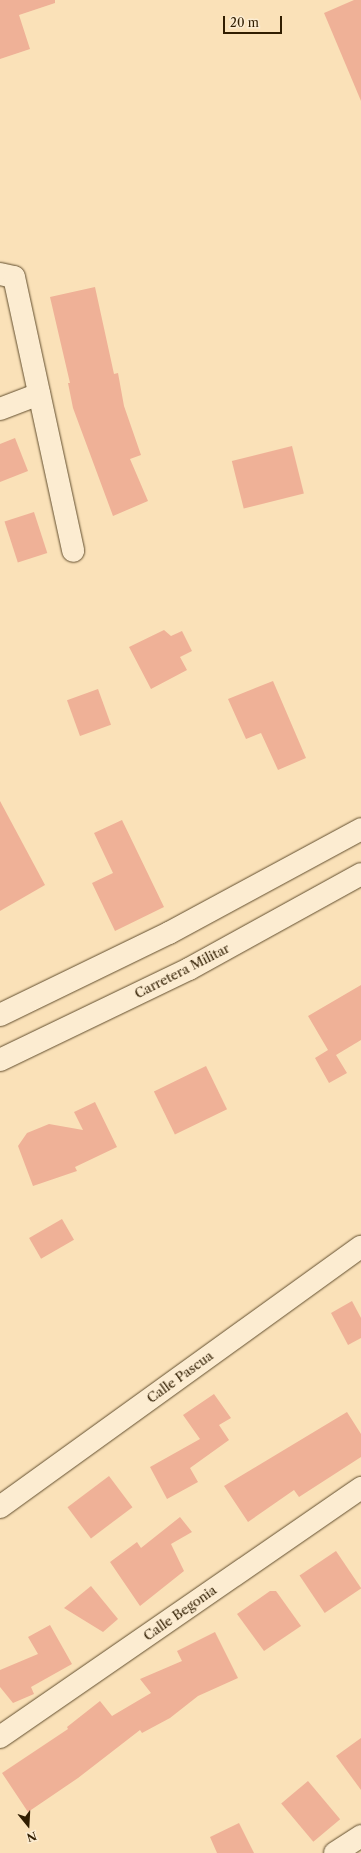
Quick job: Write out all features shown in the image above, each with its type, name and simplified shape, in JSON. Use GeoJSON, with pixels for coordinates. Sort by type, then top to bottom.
{"type":"FeatureCollection","features":[{"type":"Feature","properties":{"kind":"street"},"geometry":{"type":"LineString","coordinates":[[0,274],[14,277],[73,551]]}},
{"type":"Feature","properties":{"kind":"street"},"geometry":{"type":"LineString","coordinates":[[0,409],[39,394]]}},
{"type":"Feature","properties":{"kind":"street"},"geometry":{"type":"LineString","coordinates":[[0,1015],[169,933],[361,830]]}},
{"type":"Feature","properties":{"kind":"street","name":"Carretera Militar"},"geometry":{"type":"LineString","coordinates":[[0,1060],[189,969],[361,874]]}},
{"type":"Feature","properties":{"kind":"street","name":"Calle Pascua"},"geometry":{"type":"LineString","coordinates":[[0,1507],[361,1247]]}},
{"type":"Feature","properties":{"kind":"street","name":"Calle Begonia"},"geometry":{"type":"LineString","coordinates":[[0,1737],[361,1488]]}},
{"type":"Feature","properties":{"kind":"street"},"geometry":{"type":"LineString","coordinates":[[335,1853],[361,1836]]}},
{"type":"Feature","properties":{"kind":"building"},"geometry":{"type":"Polygon","coordinates":[[[0,0],[55,0],[55,3],[19,15],[30,49],[0,59],[0,0]]]}},
{"type":"Feature","properties":{"kind":"building"},"geometry":{"type":"Polygon","coordinates":[[[354,0],[361,0],[361,101],[324,13],[354,0]]]}},
{"type":"Feature","properties":{"kind":"building"},"geometry":{"type":"Polygon","coordinates":[[[95,287],[114,374],[118,373],[124,406],[141,455],[130,459],[148,501],[113,516],[73,408],[68,383],[70,383],[50,297],[95,287]]]}},
{"type":"Feature","properties":{"kind":"building"},"geometry":{"type":"Polygon","coordinates":[[[15,438],[28,471],[0,482],[0,444],[15,438]]]}},
{"type":"Feature","properties":{"kind":"building"},"geometry":{"type":"Polygon","coordinates":[[[292,446],[304,494],[244,509],[232,461],[292,446]]]}},
{"type":"Feature","properties":{"kind":"building"},"geometry":{"type":"Polygon","coordinates":[[[34,512],[47,553],[18,562],[5,522],[34,512]]]}},
{"type":"Feature","properties":{"kind":"building"},"geometry":{"type":"Polygon","coordinates":[[[164,630],[171,636],[182,631],[192,651],[180,657],[187,670],[151,689],[129,647],[164,630]]]}},
{"type":"Feature","properties":{"kind":"building"},"geometry":{"type":"Polygon","coordinates":[[[273,681],[306,758],[278,770],[261,733],[246,739],[228,699],[273,681]]]}},
{"type":"Feature","properties":{"kind":"building"},"geometry":{"type":"Polygon","coordinates":[[[98,689],[111,725],[80,736],[67,700],[98,689]]]}},
{"type":"Feature","properties":{"kind":"building"},"geometry":{"type":"Polygon","coordinates":[[[0,801],[45,885],[0,911],[0,801]]]}},
{"type":"Feature","properties":{"kind":"building"},"geometry":{"type":"Polygon","coordinates":[[[122,820],[164,907],[115,931],[92,883],[113,873],[94,833],[122,820]]]}},
{"type":"Feature","properties":{"kind":"building"},"geometry":{"type":"Polygon","coordinates":[[[361,985],[361,1040],[336,1055],[347,1073],[329,1083],[315,1058],[328,1050],[308,1016],[361,985]]]}},
{"type":"Feature","properties":{"kind":"building"},"geometry":{"type":"Polygon","coordinates":[[[206,1066],[227,1109],[175,1135],[154,1091],[206,1066]]]}},
{"type":"Feature","properties":{"kind":"building"},"geometry":{"type":"Polygon","coordinates":[[[95,1102],[117,1147],[75,1167],[77,1171],[33,1186],[18,1146],[27,1133],[49,1124],[83,1130],[74,1112],[95,1102]]]}},
{"type":"Feature","properties":{"kind":"building"},"geometry":{"type":"Polygon","coordinates":[[[62,1219],[74,1240],[41,1259],[29,1238],[62,1219]]]}},
{"type":"Feature","properties":{"kind":"building"},"geometry":{"type":"Polygon","coordinates":[[[352,1301],[361,1318],[361,1338],[348,1345],[331,1313],[352,1301]]]}},
{"type":"Feature","properties":{"kind":"building"},"geometry":{"type":"Polygon","coordinates":[[[214,1394],[231,1418],[219,1425],[229,1440],[190,1468],[198,1482],[167,1499],[150,1467],[200,1439],[183,1415],[214,1394]]]}},
{"type":"Feature","properties":{"kind":"building"},"geometry":{"type":"Polygon","coordinates":[[[347,1412],[361,1434],[361,1457],[299,1497],[294,1490],[248,1522],[224,1486],[347,1412]]]}},
{"type":"Feature","properties":{"kind":"building"},"geometry":{"type":"Polygon","coordinates":[[[109,1476],[132,1507],[91,1538],[67,1507],[109,1476]]]}},
{"type":"Feature","properties":{"kind":"building"},"geometry":{"type":"Polygon","coordinates":[[[180,1517],[192,1532],[171,1544],[184,1571],[140,1606],[110,1562],[137,1542],[141,1548],[180,1517]]]}},
{"type":"Feature","properties":{"kind":"building"},"geometry":{"type":"Polygon","coordinates":[[[336,1551],[361,1588],[325,1613],[300,1576],[336,1551]]]}},
{"type":"Feature","properties":{"kind":"building"},"geometry":{"type":"Polygon","coordinates":[[[91,1586],[118,1619],[103,1632],[64,1608],[91,1586]]]}},
{"type":"Feature","properties":{"kind":"building"},"geometry":{"type":"Polygon","coordinates":[[[270,1591],[276,1591],[301,1626],[264,1651],[237,1614],[270,1591]]]}},
{"type":"Feature","properties":{"kind":"building"},"geometry":{"type":"Polygon","coordinates":[[[50,1625],[72,1664],[31,1687],[34,1694],[13,1703],[0,1687],[0,1670],[38,1654],[28,1637],[50,1625]]]}},
{"type":"Feature","properties":{"kind":"building"},"geometry":{"type":"Polygon","coordinates":[[[215,1632],[238,1678],[198,1696],[170,1718],[142,1733],[140,1730],[78,1778],[28,1812],[2,1773],[68,1729],[67,1727],[100,1701],[112,1716],[151,1693],[140,1679],[182,1661],[177,1651],[215,1632]]]}},
{"type":"Feature","properties":{"kind":"building"},"geometry":{"type":"Polygon","coordinates":[[[361,1738],[361,1790],[336,1756],[361,1738]]]}},
{"type":"Feature","properties":{"kind":"building"},"geometry":{"type":"Polygon","coordinates":[[[308,1781],[340,1819],[313,1842],[281,1803],[308,1781]]]}},
{"type":"Feature","properties":{"kind":"building"},"geometry":{"type":"Polygon","coordinates":[[[239,1823],[254,1853],[217,1853],[210,1837],[239,1823]]]}}]}
